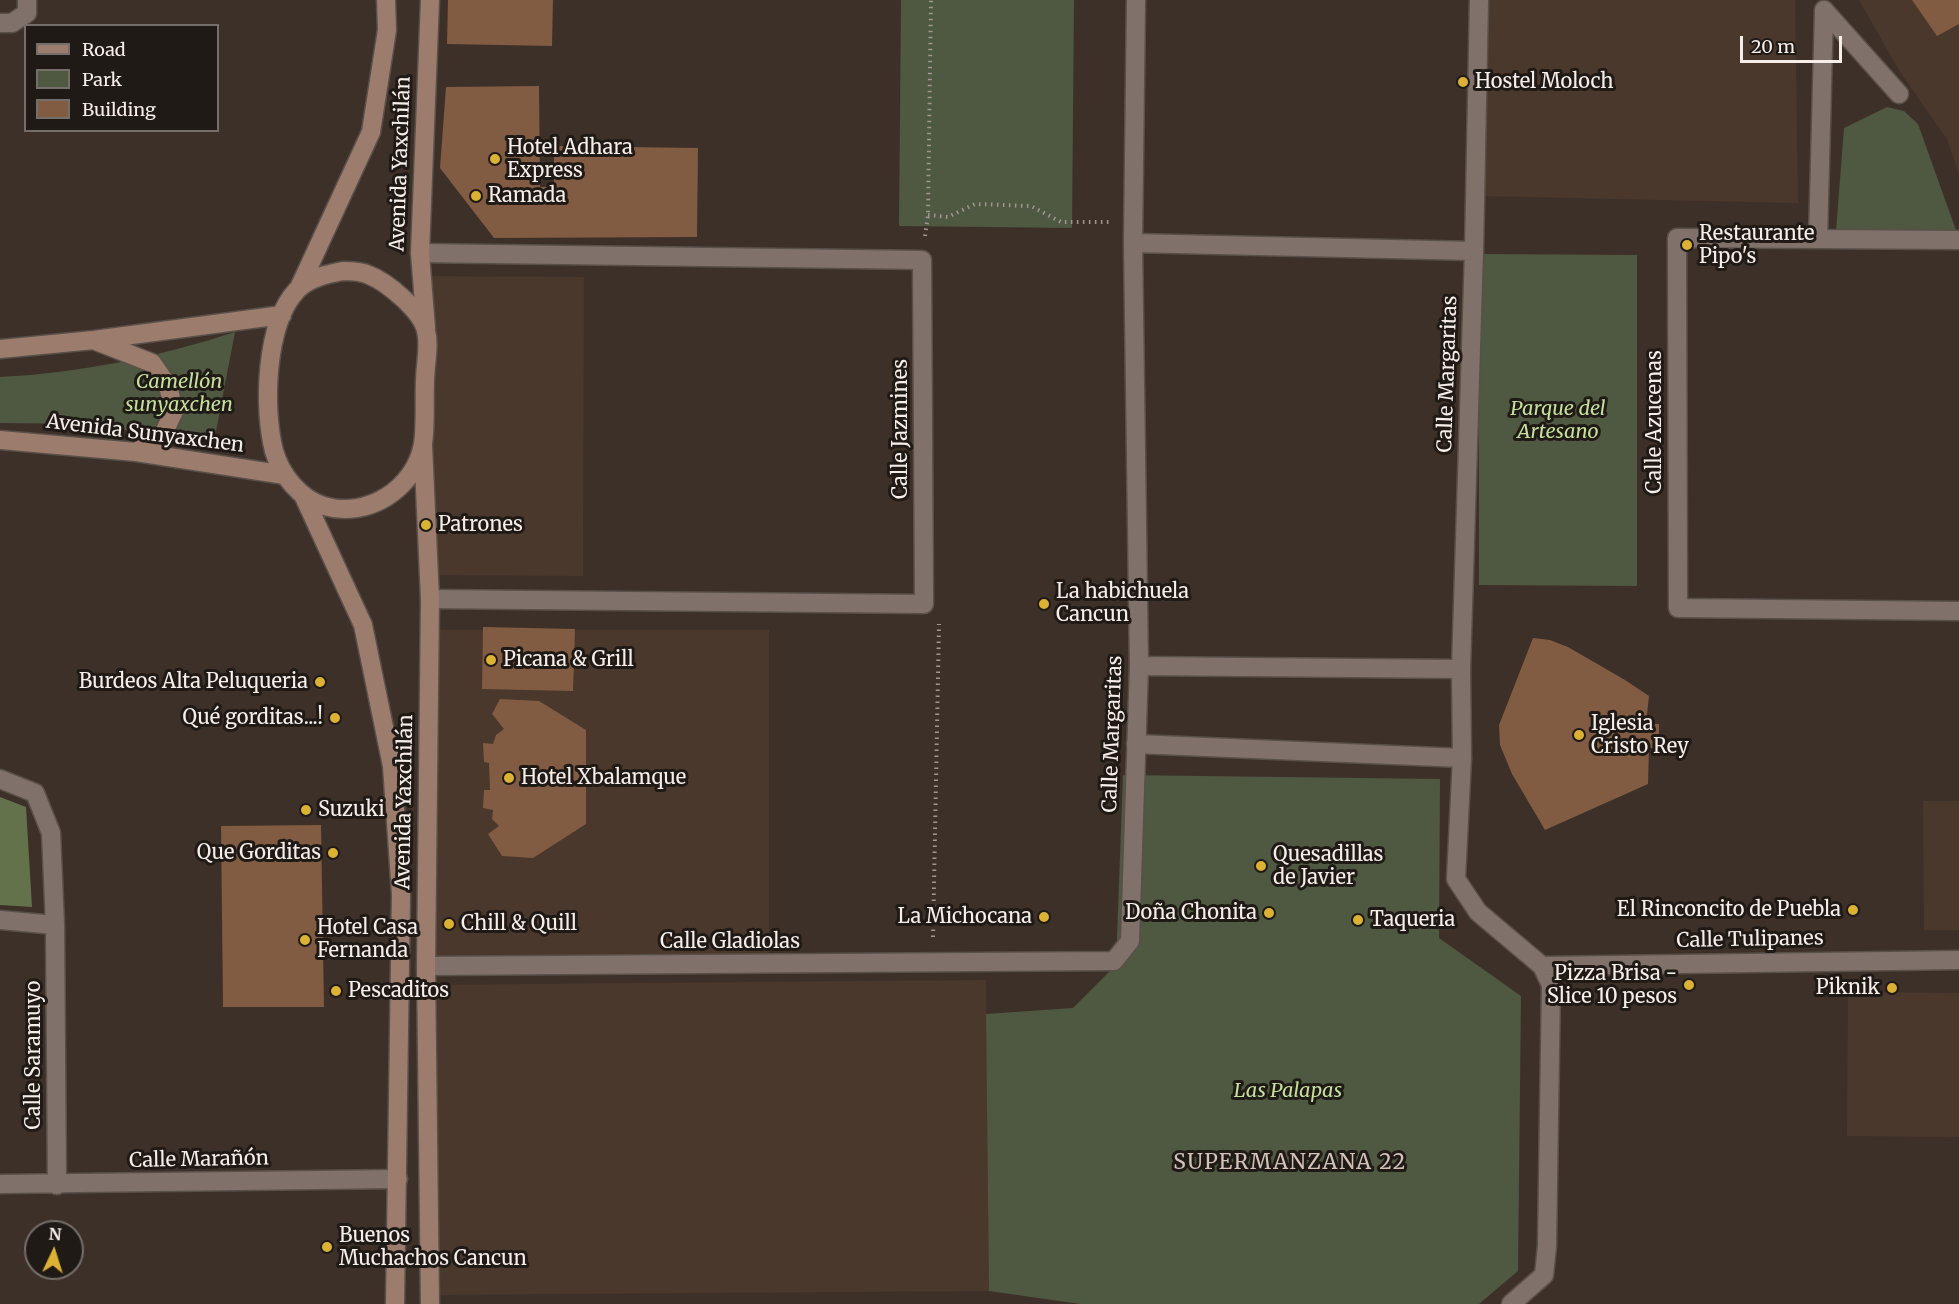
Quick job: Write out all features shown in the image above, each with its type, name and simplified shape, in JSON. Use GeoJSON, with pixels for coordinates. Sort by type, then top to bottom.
{"type":"FeatureCollection","features":[{"type":"Feature","properties":{"kind":"main road","name":"Avenida Yaxchilán"},"geometry":{"type":"LineString","coordinates":[[299,288],[371,132],[387,30],[386,0]]}},
{"type":"Feature","properties":{"kind":"main road","name":"Avenida Yaxchilán"},"geometry":{"type":"LineString","coordinates":[[426,330],[420,253],[430,0]]}},
{"type":"Feature","properties":{"kind":"main road"},"geometry":{"type":"LineString","coordinates":[[342,271],[367,273],[393,290],[411,307],[426,330],[423,445],[405,482],[390,496],[373,504],[344,509],[329,508],[304,497],[285,475],[277,459],[269,420],[273,349],[282,315],[299,288],[328,273],[342,271]]}},
{"type":"Feature","properties":{"kind":"main road"},"geometry":{"type":"LineString","coordinates":[[0,350],[282,315]]}},
{"type":"Feature","properties":{"kind":"main road"},"geometry":{"type":"LineString","coordinates":[[94,340],[152,363],[168,386],[174,411],[162,437],[136,452]]}},
{"type":"Feature","properties":{"kind":"main road","name":"Avenida Sunyaxchen"},"geometry":{"type":"LineString","coordinates":[[0,440],[136,452],[285,475]]}},
{"type":"Feature","properties":{"kind":"main road","name":"Avenida Yaxchilán"},"geometry":{"type":"LineString","coordinates":[[423,445],[430,599],[426,966],[430,1304]]}},
{"type":"Feature","properties":{"kind":"main road","name":"Avenida Yaxchilán"},"geometry":{"type":"LineString","coordinates":[[304,497],[363,625],[392,766],[401,894],[399,1179],[395,1304]]}},
{"type":"Feature","properties":{"kind":"street"},"geometry":{"type":"LineString","coordinates":[[0,23],[12,23],[27,12],[27,0]]}},
{"type":"Feature","properties":{"kind":"street","name":"Calle Margaritas"},"geometry":{"type":"LineString","coordinates":[[1035,962],[1114,961],[1130,941],[1139,666],[1133,243],[1136,0]]}},
{"type":"Feature","properties":{"kind":"street","name":"Calle Margaritas"},"geometry":{"type":"LineString","coordinates":[[1479,0],[1461,669],[1462,758],[1456,879],[1478,912],[1542,966]]}},
{"type":"Feature","properties":{"kind":"street"},"geometry":{"type":"LineString","coordinates":[[1818,239],[1824,10],[1899,94]]}},
{"type":"Feature","properties":{"kind":"street","name":"Calle Azucenas"},"geometry":{"type":"LineString","coordinates":[[1959,240],[1677,238],[1678,608],[1959,611]]}},
{"type":"Feature","properties":{"kind":"street"},"geometry":{"type":"LineString","coordinates":[[1133,243],[1474,251]]}},
{"type":"Feature","properties":{"kind":"street"},"geometry":{"type":"LineString","coordinates":[[420,253],[922,260]]}},
{"type":"Feature","properties":{"kind":"street","name":"Calle Jazmines"},"geometry":{"type":"LineString","coordinates":[[922,260],[924,604]]}},
{"type":"Feature","properties":{"kind":"street"},"geometry":{"type":"LineString","coordinates":[[430,599],[924,604]]}},
{"type":"Feature","properties":{"kind":"street"},"geometry":{"type":"LineString","coordinates":[[1139,666],[1461,669]]}},
{"type":"Feature","properties":{"kind":"street"},"geometry":{"type":"LineString","coordinates":[[1136,744],[1462,758]]}},
{"type":"Feature","properties":{"kind":"street","name":"Calle Saramuyo"},"geometry":{"type":"LineString","coordinates":[[0,779],[35,793],[51,833],[55,925],[57,1185]]}},
{"type":"Feature","properties":{"kind":"street"},"geometry":{"type":"LineString","coordinates":[[0,920],[55,925]]}},
{"type":"Feature","properties":{"kind":"street","name":"Calle Tulipanes"},"geometry":{"type":"LineString","coordinates":[[1542,966],[1959,960]]}},
{"type":"Feature","properties":{"kind":"street","name":"Calle Gladiolas"},"geometry":{"type":"LineString","coordinates":[[426,966],[1035,962]]}},
{"type":"Feature","properties":{"kind":"street"},"geometry":{"type":"LineString","coordinates":[[1511,1304],[1544,1275],[1547,1246],[1551,985],[1542,966]]}},
{"type":"Feature","properties":{"kind":"street","name":"Calle Marañón"},"geometry":{"type":"LineString","coordinates":[[0,1184],[399,1179]]}},
{"type":"Feature","properties":{"kind":"path"},"geometry":{"type":"LineString","coordinates":[[922,260],[928,215],[931,0]]}},
{"type":"Feature","properties":{"kind":"path"},"geometry":{"type":"LineString","coordinates":[[928,215],[948,217],[975,204],[1031,206],[1061,222],[1134,222]]}},
{"type":"Feature","properties":{"kind":"path"},"geometry":{"type":"LineString","coordinates":[[924,604],[940,624],[933,964]]}},
{"type":"Feature","properties":{"kind":"shaded area"},"geometry":{"type":"Polygon","coordinates":[[[1488,0],[1795,0],[1798,203],[1479,196],[1488,0]]]}},
{"type":"Feature","properties":{"kind":"shaded area"},"geometry":{"type":"Polygon","coordinates":[[[1859,0],[1959,0],[1959,174],[1947,139],[1900,72],[1859,0]]]}},
{"type":"Feature","properties":{"kind":"shaded area"},"geometry":{"type":"Polygon","coordinates":[[[419,276],[584,277],[583,576],[418,575],[419,276]]]}},
{"type":"Feature","properties":{"kind":"shaded area"},"geometry":{"type":"Polygon","coordinates":[[[429,630],[769,630],[769,969],[429,969],[429,630]]]}},
{"type":"Feature","properties":{"kind":"shaded area"},"geometry":{"type":"Polygon","coordinates":[[[1923,801],[1959,801],[1959,930],[1924,930],[1923,801]]]}},
{"type":"Feature","properties":{"kind":"shaded area"},"geometry":{"type":"Polygon","coordinates":[[[986,980],[989,1291],[422,1295],[420,985],[986,980]]]}},
{"type":"Feature","properties":{"kind":"shaded area"},"geometry":{"type":"Polygon","coordinates":[[[1848,992],[1959,993],[1959,1137],[1847,1136],[1848,992]]]}},
{"type":"Feature","properties":{"kind":"green space"},"geometry":{"type":"Polygon","coordinates":[[[901,0],[1074,0],[1072,228],[899,226],[901,0]]]}},
{"type":"Feature","properties":{"kind":"green space"},"geometry":{"type":"Polygon","coordinates":[[[1887,107],[1904,111],[1918,124],[1957,233],[1836,231],[1844,128],[1887,107]]]}},
{"type":"Feature","properties":{"kind":"green space","name":"Parque del Artesano"},"geometry":{"type":"Polygon","coordinates":[[[1479,254],[1637,255],[1637,586],[1479,585],[1479,254]]]}},
{"type":"Feature","properties":{"kind":"green space","name":"Camellón sunyaxchen"},"geometry":{"type":"Polygon","coordinates":[[[235,332],[214,442],[83,424],[0,423],[0,377],[89,368],[177,349],[235,332]]]}},
{"type":"Feature","properties":{"kind":"green space","name":"Las Palapas"},"geometry":{"type":"Polygon","coordinates":[[[1123,775],[1440,779],[1439,938],[1521,996],[1518,1271],[1479,1304],[1080,1304],[989,1291],[986,1014],[1073,1008],[1116,965],[1123,775]]]}},
{"type":"Feature","properties":{"kind":"green space"},"geometry":{"type":"Polygon","coordinates":[[[0,797],[26,807],[32,907],[0,905],[0,797]]]}},
{"type":"Feature","properties":{"kind":"building"},"geometry":{"type":"Polygon","coordinates":[[[448,0],[553,0],[552,46],[447,44],[448,0]]]}},
{"type":"Feature","properties":{"kind":"building"},"geometry":{"type":"Polygon","coordinates":[[[1912,0],[1959,0],[1959,24],[1937,36],[1912,0]]]}},
{"type":"Feature","properties":{"kind":"building"},"geometry":{"type":"Polygon","coordinates":[[[539,86],[540,187],[554,187],[554,146],[698,148],[697,237],[494,238],[440,168],[446,87],[539,86]]]}},
{"type":"Feature","properties":{"kind":"building"},"geometry":{"type":"Polygon","coordinates":[[[483,627],[575,629],[573,691],[482,689],[483,627]]]}},
{"type":"Feature","properties":{"kind":"building","name":"Iglesia Cristo Rey"},"geometry":{"type":"Polygon","coordinates":[[[1533,638],[1550,640],[1568,647],[1649,696],[1646,724],[1659,724],[1659,748],[1649,748],[1648,784],[1545,830],[1512,774],[1500,745],[1499,725],[1533,638]]]}},
{"type":"Feature","properties":{"kind":"building"},"geometry":{"type":"Polygon","coordinates":[[[500,699],[539,701],[586,730],[586,824],[533,858],[502,856],[488,834],[499,826],[492,819],[493,810],[483,808],[484,790],[490,790],[489,763],[484,762],[483,743],[493,744],[496,735],[504,729],[492,714],[500,699]]]}},
{"type":"Feature","properties":{"kind":"building"},"geometry":{"type":"Polygon","coordinates":[[[321,825],[324,1007],[223,1007],[221,826],[321,825]]]}},
{"type":"Feature","properties":{"kind":"place","name":"Hostel Moloch"},"geometry":{"type":"Point","coordinates":[1463,82]}},
{"type":"Feature","properties":{"kind":"place","name":"Hotel Adhara Express"},"geometry":{"type":"Point","coordinates":[495,159]}},
{"type":"Feature","properties":{"kind":"place","name":"Ramada"},"geometry":{"type":"Point","coordinates":[476,196]}},
{"type":"Feature","properties":{"kind":"place","name":"Restaurante Pipo's"},"geometry":{"type":"Point","coordinates":[1687,245]}},
{"type":"Feature","properties":{"kind":"place","name":"Patrones"},"geometry":{"type":"Point","coordinates":[426,525]}},
{"type":"Feature","properties":{"kind":"place","name":"La habichuela Cancun"},"geometry":{"type":"Point","coordinates":[1044,604]}},
{"type":"Feature","properties":{"kind":"place","name":"Picana & Grill"},"geometry":{"type":"Point","coordinates":[491,660]}},
{"type":"Feature","properties":{"kind":"place","name":"Burdeos Alta Peluqueria"},"geometry":{"type":"Point","coordinates":[320,682]}},
{"type":"Feature","properties":{"kind":"place","name":"Qué gorditas...!"},"geometry":{"type":"Point","coordinates":[335,718]}},
{"type":"Feature","properties":{"kind":"place","name":"Iglesia Cristo Rey"},"geometry":{"type":"Point","coordinates":[1579,735]}},
{"type":"Feature","properties":{"kind":"place","name":"Hotel Xbalamque"},"geometry":{"type":"Point","coordinates":[509,778]}},
{"type":"Feature","properties":{"kind":"place","name":"Suzuki"},"geometry":{"type":"Point","coordinates":[306,810]}},
{"type":"Feature","properties":{"kind":"place","name":"Que Gorditas"},"geometry":{"type":"Point","coordinates":[333,853]}},
{"type":"Feature","properties":{"kind":"place","name":"Quesadillas de Javier"},"geometry":{"type":"Point","coordinates":[1261,866]}},
{"type":"Feature","properties":{"kind":"place","name":"El Rinconcito de Puebla"},"geometry":{"type":"Point","coordinates":[1853,910]}},
{"type":"Feature","properties":{"kind":"place","name":"Doña Chonita"},"geometry":{"type":"Point","coordinates":[1269,913]}},
{"type":"Feature","properties":{"kind":"place","name":"La Michocana"},"geometry":{"type":"Point","coordinates":[1044,917]}},
{"type":"Feature","properties":{"kind":"place","name":"Taqueria"},"geometry":{"type":"Point","coordinates":[1358,920]}},
{"type":"Feature","properties":{"kind":"place","name":"Chill & Quill"},"geometry":{"type":"Point","coordinates":[449,924]}},
{"type":"Feature","properties":{"kind":"place","name":"Hotel Casa Fernanda"},"geometry":{"type":"Point","coordinates":[305,940]}},
{"type":"Feature","properties":{"kind":"place","name":"Pizza Brisa - Slice 10 pesos"},"geometry":{"type":"Point","coordinates":[1689,985]}},
{"type":"Feature","properties":{"kind":"place","name":"Piknik"},"geometry":{"type":"Point","coordinates":[1892,988]}},
{"type":"Feature","properties":{"kind":"place","name":"Pescaditos"},"geometry":{"type":"Point","coordinates":[336,991]}},
{"type":"Feature","properties":{"kind":"place","name":"Buenos Muchachos Cancun"},"geometry":{"type":"Point","coordinates":[327,1247]}},
{"type":"Feature","properties":{"kind":"district","name":"SUPERMANZANA 22"},"geometry":{"type":"Point","coordinates":[1290,1163]}}]}
